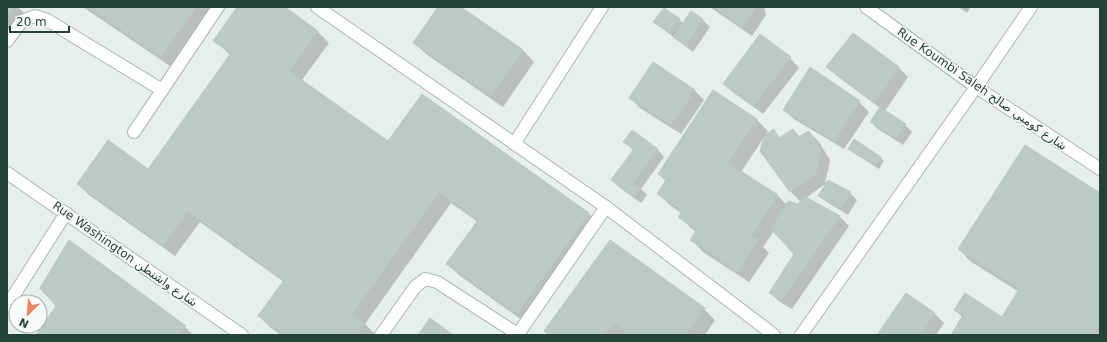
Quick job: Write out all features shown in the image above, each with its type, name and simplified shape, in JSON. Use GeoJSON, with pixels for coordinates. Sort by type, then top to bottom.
{"type":"FeatureCollection","features":[{"type":"Feature","properties":{"kind":"street"},"geometry":{"type":"LineString","coordinates":[[134,132],[218,7]]}},
{"type":"Feature","properties":{"kind":"street"},"geometry":{"type":"LineString","coordinates":[[317,7],[606,207],[774,335]]}},
{"type":"Feature","properties":{"kind":"street"},"geometry":{"type":"LineString","coordinates":[[514,144],[602,7]]}},
{"type":"Feature","properties":{"kind":"street","name":"Rue Koumbi Saleh شارع كومبي صالح"},"geometry":{"type":"LineString","coordinates":[[866,7],[976,87],[1100,169]]}},
{"type":"Feature","properties":{"kind":"street"},"geometry":{"type":"LineString","coordinates":[[801,335],[1031,7]]}},
{"type":"Feature","properties":{"kind":"street"},"geometry":{"type":"LineString","coordinates":[[7,42],[22,21],[35,16],[47,20],[162,90]]}},
{"type":"Feature","properties":{"kind":"street","name":"Rue Washington شارع واشنطن"},"geometry":{"type":"LineString","coordinates":[[7,173],[242,335]]}},
{"type":"Feature","properties":{"kind":"street"},"geometry":{"type":"LineString","coordinates":[[381,335],[415,287],[425,279],[437,282],[518,335],[606,207]]}},
{"type":"Feature","properties":{"kind":"street"},"geometry":{"type":"LineString","coordinates":[[7,306],[66,213]]}},
{"type":"Feature","properties":{"kind":"building"},"geometry":{"type":"Polygon","coordinates":[[[7,7],[14,7],[7,17],[7,7]]]}},
{"type":"Feature","properties":{"kind":"building"},"geometry":{"type":"Polygon","coordinates":[[[87,7],[196,7],[161,57],[87,7]]]}},
{"type":"Feature","properties":{"kind":"building"},"geometry":{"type":"Polygon","coordinates":[[[237,7],[285,7],[318,31],[289,71],[388,141],[422,94],[589,213],[517,314],[446,264],[478,220],[439,192],[352,314],[365,323],[357,335],[284,335],[258,316],[284,280],[188,211],[163,246],[77,184],[108,140],[148,169],[231,53],[213,41],[237,7]]]}},
{"type":"Feature","properties":{"kind":"building"},"geometry":{"type":"Polygon","coordinates":[[[438,7],[461,7],[523,50],[491,96],[413,43],[438,7]]]}},
{"type":"Feature","properties":{"kind":"building"},"geometry":{"type":"Polygon","coordinates":[[[713,7],[756,7],[742,27],[713,7]]]}},
{"type":"Feature","properties":{"kind":"building"},"geometry":{"type":"Polygon","coordinates":[[[664,8],[680,19],[670,33],[653,22],[664,8]]]}},
{"type":"Feature","properties":{"kind":"building"},"geometry":{"type":"Polygon","coordinates":[[[691,11],[703,19],[686,46],[673,37],[691,11]]]}},
{"type":"Feature","properties":{"kind":"building"},"geometry":{"type":"Polygon","coordinates":[[[853,33],[899,67],[875,103],[826,67],[853,33]]]}},
{"type":"Feature","properties":{"kind":"building"},"geometry":{"type":"Polygon","coordinates":[[[760,34],[791,57],[753,106],[723,84],[760,34]]]}},
{"type":"Feature","properties":{"kind":"building"},"geometry":{"type":"Polygon","coordinates":[[[653,62],[695,90],[671,125],[629,98],[653,62]]]}},
{"type":"Feature","properties":{"kind":"building"},"geometry":{"type":"Polygon","coordinates":[[[810,67],[860,101],[834,141],[783,110],[810,67]]]}},
{"type":"Feature","properties":{"kind":"building"},"geometry":{"type":"Polygon","coordinates":[[[713,90],[757,119],[728,163],[778,195],[751,236],[758,240],[738,272],[690,240],[697,230],[678,217],[683,211],[657,194],[666,180],[658,174],[713,90]]]}},
{"type":"Feature","properties":{"kind":"building"},"geometry":{"type":"Polygon","coordinates":[[[880,107],[906,124],[896,138],[870,122],[880,107]]]}},
{"type":"Feature","properties":{"kind":"building"},"geometry":{"type":"Polygon","coordinates":[[[774,129],[779,138],[793,129],[798,137],[809,131],[821,150],[816,174],[790,192],[760,151],[765,135],[774,129]]]}},
{"type":"Feature","properties":{"kind":"building"},"geometry":{"type":"Polygon","coordinates":[[[632,130],[658,149],[632,185],[640,187],[634,197],[611,180],[634,149],[623,142],[632,130]]]}},
{"type":"Feature","properties":{"kind":"building"},"geometry":{"type":"Polygon","coordinates":[[[854,139],[881,157],[875,166],[848,149],[854,139]]]}},
{"type":"Feature","properties":{"kind":"building"},"geometry":{"type":"Polygon","coordinates":[[[1025,145],[1100,193],[1100,324],[1093,335],[951,335],[963,315],[954,310],[965,293],[1002,317],[1019,289],[958,249],[1025,145]]]}},
{"type":"Feature","properties":{"kind":"building"},"geometry":{"type":"Polygon","coordinates":[[[828,180],[851,192],[841,209],[818,196],[828,180]]]}},
{"type":"Feature","properties":{"kind":"building"},"geometry":{"type":"Polygon","coordinates":[[[804,196],[840,216],[782,300],[769,293],[794,254],[771,229],[788,201],[798,204],[804,196]]]}},
{"type":"Feature","properties":{"kind":"building"},"geometry":{"type":"Polygon","coordinates":[[[69,240],[186,326],[179,335],[36,335],[48,334],[48,318],[56,306],[48,297],[48,294],[45,294],[40,288],[69,240]]]}},
{"type":"Feature","properties":{"kind":"building"},"geometry":{"type":"Polygon","coordinates":[[[610,240],[705,308],[685,335],[632,335],[614,322],[604,335],[549,335],[544,331],[610,240]]]}},
{"type":"Feature","properties":{"kind":"building"},"geometry":{"type":"Polygon","coordinates":[[[906,293],[935,313],[920,335],[877,335],[906,293]]]}},
{"type":"Feature","properties":{"kind":"building"},"geometry":{"type":"Polygon","coordinates":[[[430,318],[453,335],[418,335],[430,318]]]}}]}
